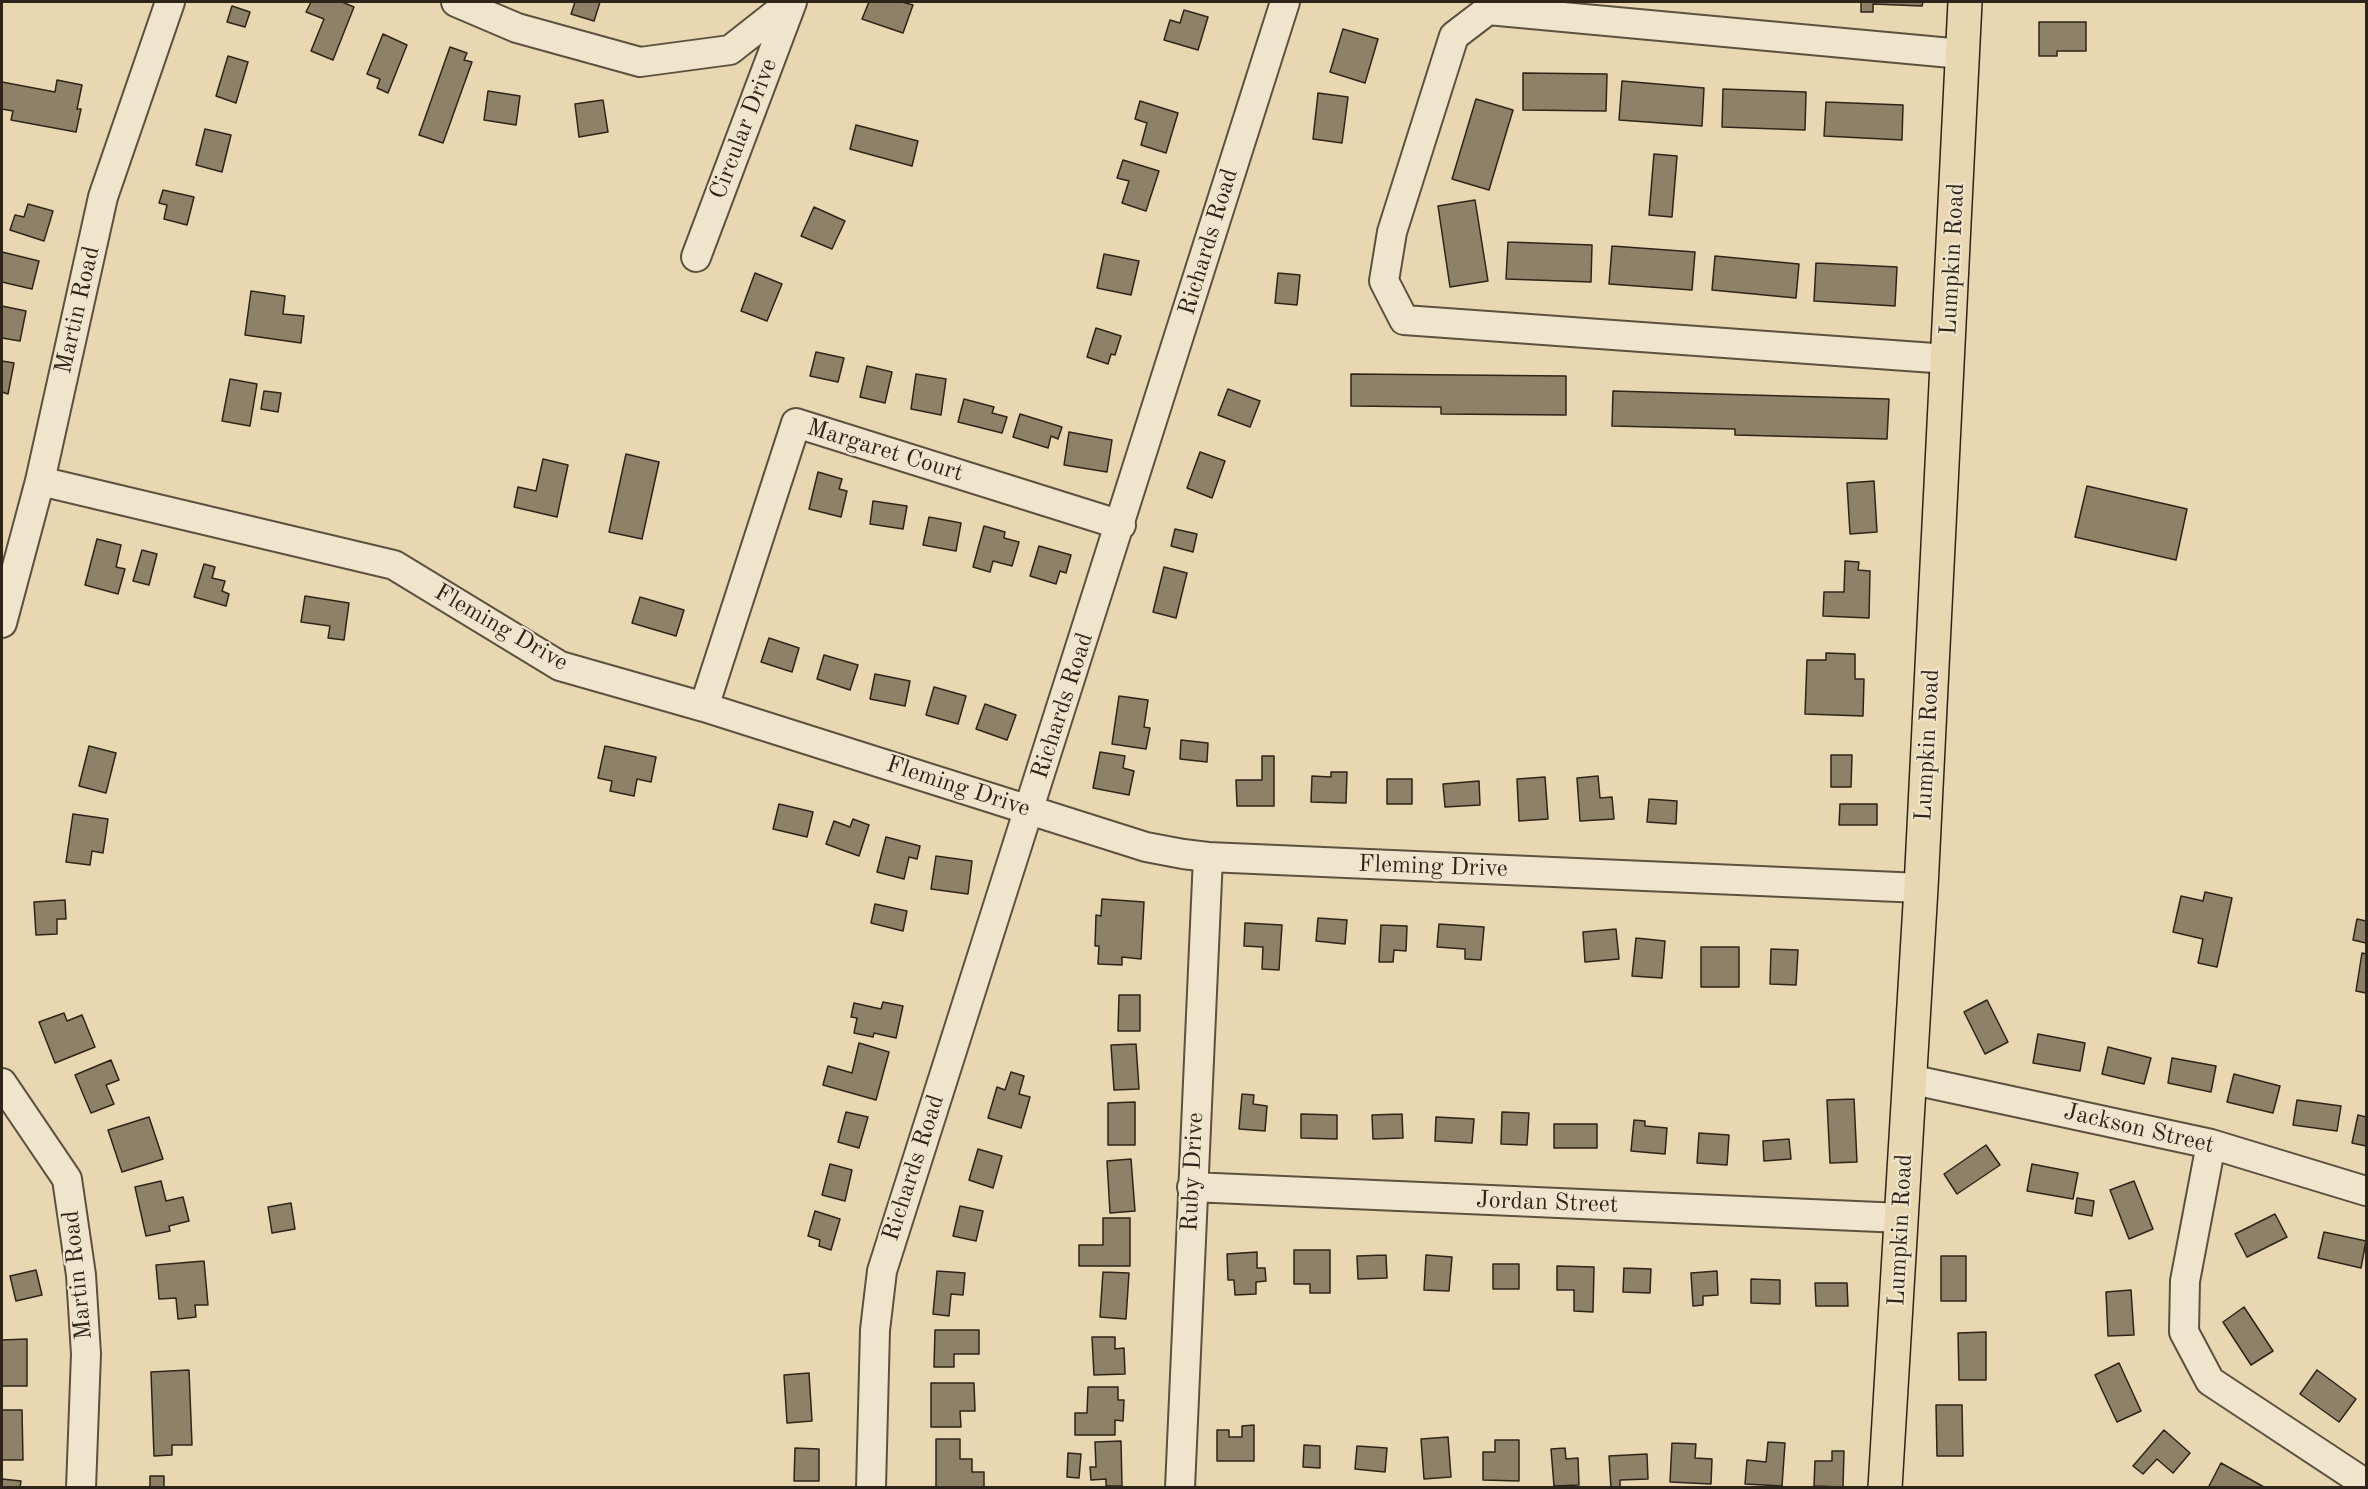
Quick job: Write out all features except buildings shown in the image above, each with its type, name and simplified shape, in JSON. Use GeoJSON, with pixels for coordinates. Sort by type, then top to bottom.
{"type":"FeatureCollection","features":[{"type":"Feature","properties":{"kind":"main road","name":"Lumpkin Road"},"geometry":{"type":"LineString","coordinates":[[1886,1488],[1921,888],[1965,2]]}},
{"type":"Feature","properties":{"kind":"street","name":"Martin Road"},"geometry":{"type":"LineString","coordinates":[[2,623],[40,481],[103,197],[170,2]]}},
{"type":"Feature","properties":{"kind":"street","name":"Circular Drive"},"geometry":{"type":"LineString","coordinates":[[456,2],[517,28],[640,62],[730,50],[791,2]]}},
{"type":"Feature","properties":{"kind":"street","name":"Circular Drive"},"geometry":{"type":"LineString","coordinates":[[696,256],[791,2]]}},
{"type":"Feature","properties":{"kind":"street","name":"Richards Road"},"geometry":{"type":"LineString","coordinates":[[871,1488],[875,1330],[882,1272],[1121,525],[1285,2]]}},
{"type":"Feature","properties":{"kind":"street"},"geometry":{"type":"LineString","coordinates":[[1948,359],[1404,320],[1384,281],[1392,232],[1454,36],[1488,10],[1962,54]]}},
{"type":"Feature","properties":{"kind":"street","name":"Margaret Court"},"geometry":{"type":"LineString","coordinates":[[704,707],[796,423],[1121,525]]}},
{"type":"Feature","properties":{"kind":"street","name":"Fleming Drive"},"geometry":{"type":"LineString","coordinates":[[40,481],[394,565],[560,666],[704,707],[1146,847],[1208,857],[1921,888]]}},
{"type":"Feature","properties":{"kind":"street","name":"Ruby Drive"},"geometry":{"type":"LineString","coordinates":[[1180,1488],[1208,857]]}},
{"type":"Feature","properties":{"kind":"street","name":"Jackson Street"},"geometry":{"type":"LineString","coordinates":[[1909,1079],[2211,1144],[2367,1191]]}},
{"type":"Feature","properties":{"kind":"street","name":"Martin Road"},"geometry":{"type":"LineString","coordinates":[[2,1083],[67,1179],[81,1275],[86,1354],[81,1488]]}},
{"type":"Feature","properties":{"kind":"street"},"geometry":{"type":"LineString","coordinates":[[2211,1144],[2185,1281],[2184,1332],[2210,1381],[2367,1484]]}},
{"type":"Feature","properties":{"kind":"street","name":"Jordan Street"},"geometry":{"type":"LineString","coordinates":[[1192,1187],[1902,1218]]}}]}
